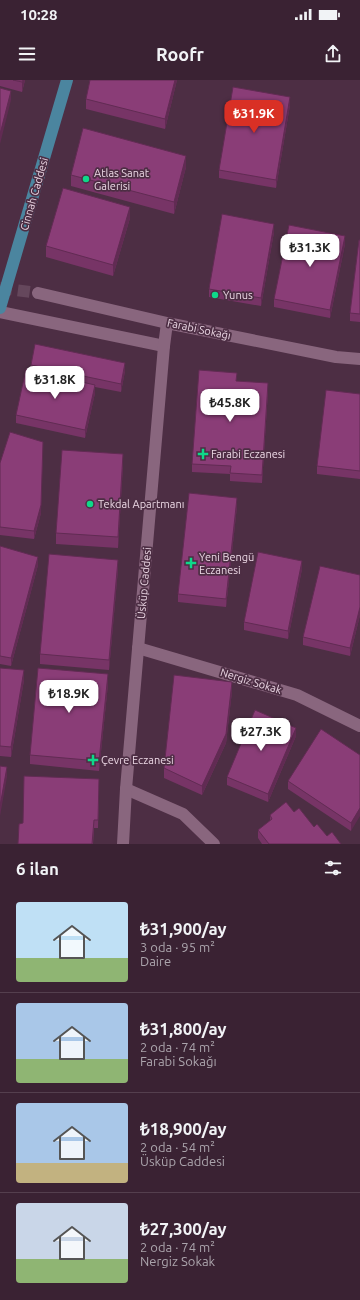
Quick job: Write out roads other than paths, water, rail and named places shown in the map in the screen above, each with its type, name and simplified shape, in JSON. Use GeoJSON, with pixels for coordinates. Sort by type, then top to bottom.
{"type":"FeatureCollection","features":[{"type":"Feature","properties":{"kind":"main road","name":"Cinnah Caddesi"},"geometry":{"type":"LineString","coordinates":[[0,308],[67,80]]}},
{"type":"Feature","properties":{"kind":"street","name":"Farabi Sokağı"},"geometry":{"type":"LineString","coordinates":[[38,293],[167,322],[336,357],[360,359]]}},
{"type":"Feature","properties":{"kind":"street"},"geometry":{"type":"LineString","coordinates":[[0,312],[164,346]]}},
{"type":"Feature","properties":{"kind":"street","name":"Üsküp Caddesi"},"geometry":{"type":"LineString","coordinates":[[123,844],[126,789],[167,322]]}},
{"type":"Feature","properties":{"kind":"street","name":"Nergiz Sokak"},"geometry":{"type":"LineString","coordinates":[[138,648],[297,695],[360,726]]}},
{"type":"Feature","properties":{"kind":"street"},"geometry":{"type":"LineString","coordinates":[[126,789],[183,814],[214,844]]}},
{"type":"Feature","properties":{"kind":"tunnel"},"geometry":{"type":"LineString","coordinates":[[0,288],[38,293]]}},
{"type":"Feature","properties":{"kind":"place","name":"Atlas Sanat Galerisi"},"geometry":{"type":"Point","coordinates":[86,179]}},
{"type":"Feature","properties":{"kind":"place","name":"Yunus"},"geometry":{"type":"Point","coordinates":[215,295]}},
{"type":"Feature","properties":{"kind":"place","name":"Farabi Eczanesi"},"geometry":{"type":"Point","coordinates":[203,454]}},
{"type":"Feature","properties":{"kind":"place","name":"Tekdal Apartmanı"},"geometry":{"type":"Point","coordinates":[90,504]}},
{"type":"Feature","properties":{"kind":"place","name":"Yeni Bengü Eczanesi"},"geometry":{"type":"Point","coordinates":[191,563]}},
{"type":"Feature","properties":{"kind":"place","name":"Çevre Eczanesi"},"geometry":{"type":"Point","coordinates":[93,760]}}]}
